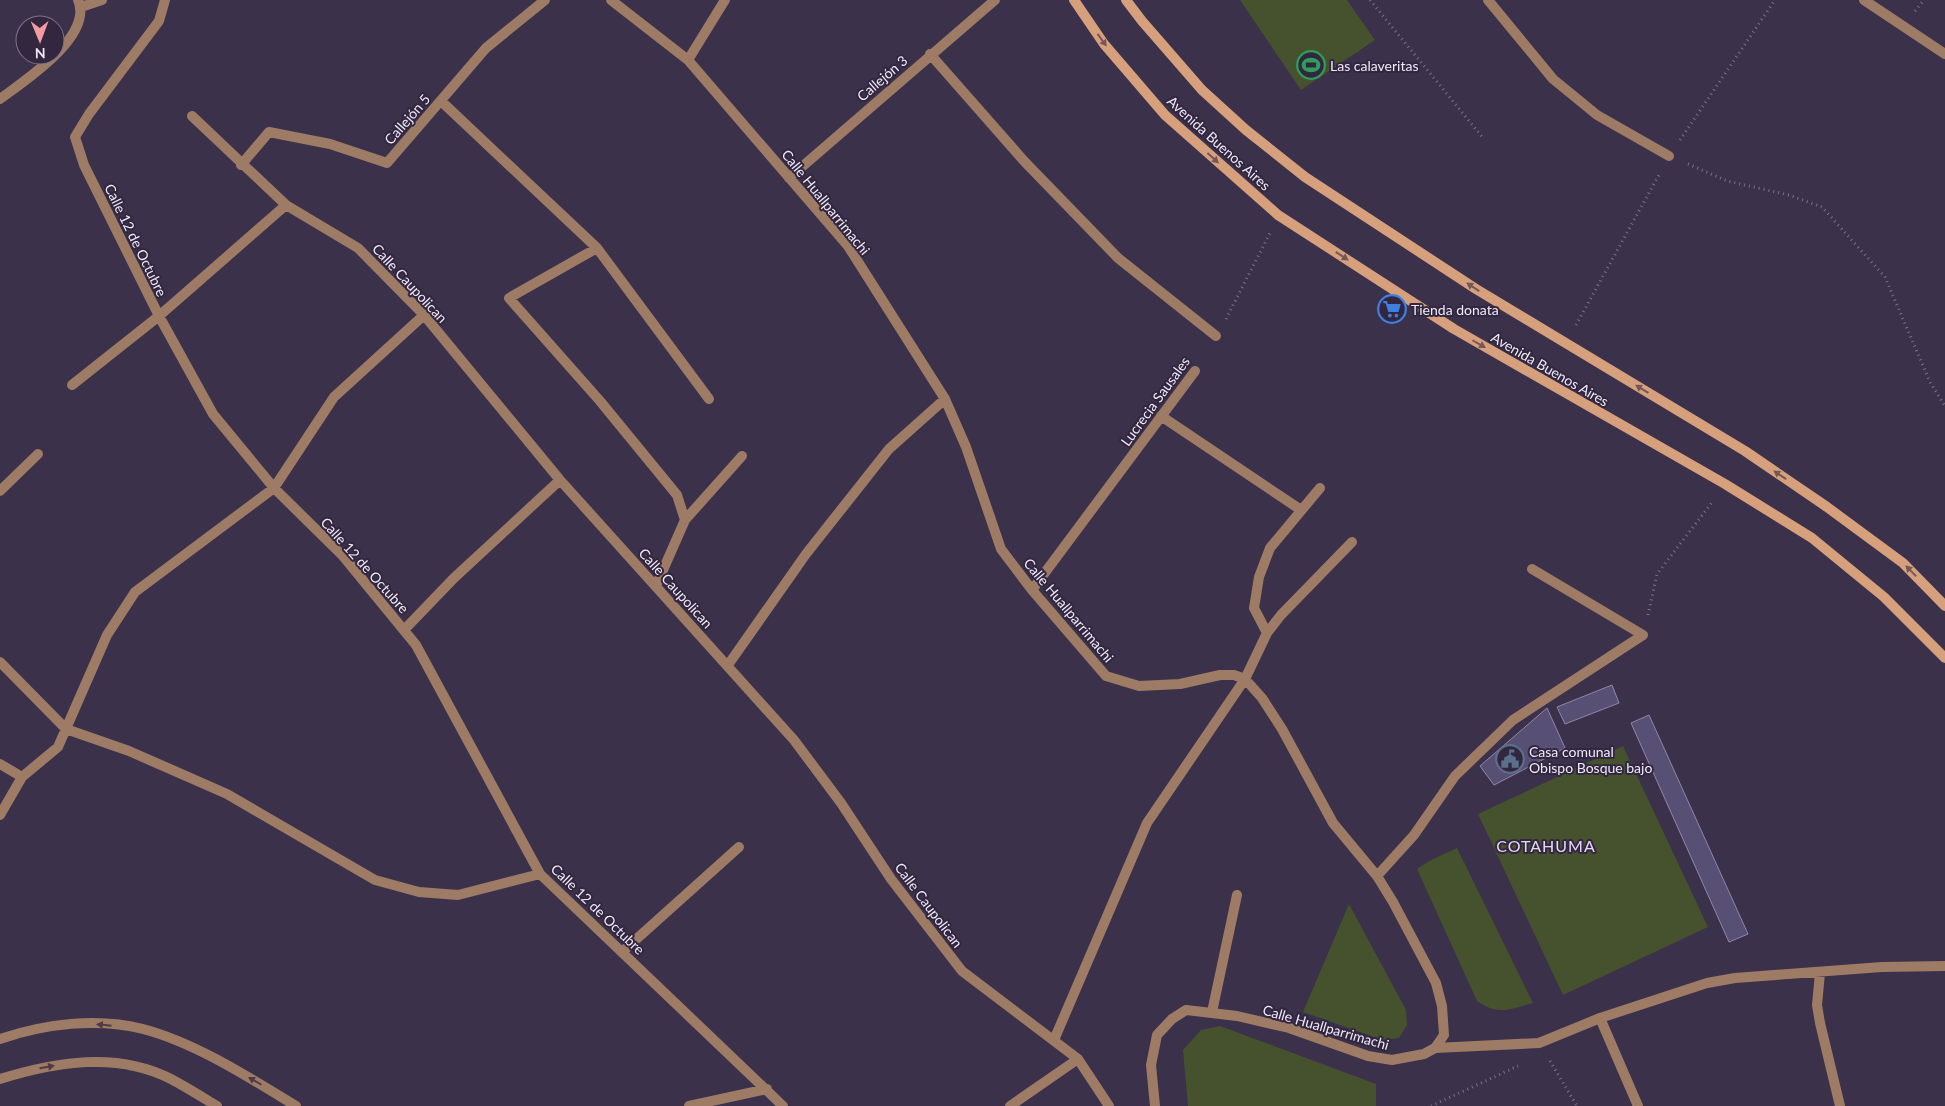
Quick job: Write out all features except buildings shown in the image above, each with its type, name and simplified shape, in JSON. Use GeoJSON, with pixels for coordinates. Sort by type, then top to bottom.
{"type":"FeatureCollection","features":[{"type":"Feature","properties":{"kind":"main road","name":"Avenida Buenos Aires"},"geometry":{"type":"LineString","coordinates":[[1074,0],[1104,44],[1166,115],[1278,215],[1454,329],[1725,484],[1812,538],[1884,598],[1945,658]]}},
{"type":"Feature","properties":{"kind":"main road","name":"Avenida Buenos Aires"},"geometry":{"type":"LineString","coordinates":[[1126,0],[1202,90],[1246,130],[1305,177],[1476,288],[1744,451],[1827,507],[1903,563],[1945,606]]}},
{"type":"Feature","properties":{"kind":"street"},"geometry":{"type":"LineString","coordinates":[[0,99],[53,58],[74,31],[80,19],[79,4],[102,0]]}},
{"type":"Feature","properties":{"kind":"street","name":"Calle 12 de Octubre"},"geometry":{"type":"LineString","coordinates":[[165,0],[159,21],[89,114],[75,137],[84,165],[158,316],[213,414],[274,488],[343,556],[416,645],[540,874],[783,1106]]}},
{"type":"Feature","properties":{"kind":"street","name":"Callejón 5"},"geometry":{"type":"LineString","coordinates":[[241,165],[269,132],[330,144],[387,163],[486,48],[545,0]]}},
{"type":"Feature","properties":{"kind":"street","name":"Calle Huallparrimachi"},"geometry":{"type":"LineString","coordinates":[[611,0],[688,60],[848,246],[945,399],[966,447],[1001,549],[1032,590],[1106,676],[1139,686],[1180,684],[1220,675],[1234,675],[1245,679]]}},
{"type":"Feature","properties":{"kind":"street"},"geometry":{"type":"LineString","coordinates":[[688,60],[725,0]]}},
{"type":"Feature","properties":{"kind":"street","name":"Callejón 3"},"geometry":{"type":"LineString","coordinates":[[789,178],[930,54],[995,0]]}},
{"type":"Feature","properties":{"kind":"street"},"geometry":{"type":"LineString","coordinates":[[1488,0],[1553,79],[1597,115],[1669,156]]}},
{"type":"Feature","properties":{"kind":"street"},"geometry":{"type":"LineString","coordinates":[[1864,0],[1945,54]]}},
{"type":"Feature","properties":{"kind":"street"},"geometry":{"type":"LineString","coordinates":[[930,54],[1024,161],[1118,258],[1216,336]]}},
{"type":"Feature","properties":{"kind":"street"},"geometry":{"type":"LineString","coordinates":[[441,101],[597,248],[710,399]]}},
{"type":"Feature","properties":{"kind":"street","name":"Calle Caupolican"},"geometry":{"type":"LineString","coordinates":[[192,116],[241,165],[286,205],[358,248],[424,315],[560,480],[794,740],[841,803],[891,879],[962,970],[1078,1059],[1109,1106]]}},
{"type":"Feature","properties":{"kind":"street"},"geometry":{"type":"LineString","coordinates":[[72,385],[158,316],[286,205]]}},
{"type":"Feature","properties":{"kind":"street"},"geometry":{"type":"LineString","coordinates":[[597,248],[509,298],[600,401],[676,495],[685,520]]}},
{"type":"Feature","properties":{"kind":"street"},"geometry":{"type":"LineString","coordinates":[[0,815],[22,777],[58,747],[107,635],[135,592],[274,488],[334,397],[424,315]]}},
{"type":"Feature","properties":{"kind":"street","name":"Lucrecia Sausales"},"geometry":{"type":"LineString","coordinates":[[1032,590],[1195,371]]}},
{"type":"Feature","properties":{"kind":"street"},"geometry":{"type":"LineString","coordinates":[[728,665],[806,554],[889,449],[945,399]]}},
{"type":"Feature","properties":{"kind":"street"},"geometry":{"type":"LineString","coordinates":[[1161,416],[1301,510]]}},
{"type":"Feature","properties":{"kind":"street"},"geometry":{"type":"LineString","coordinates":[[0,491],[38,454]]}},
{"type":"Feature","properties":{"kind":"street"},"geometry":{"type":"LineString","coordinates":[[656,586],[685,520],[742,456]]}},
{"type":"Feature","properties":{"kind":"street"},"geometry":{"type":"LineString","coordinates":[[404,630],[454,578],[560,480]]}},
{"type":"Feature","properties":{"kind":"street"},"geometry":{"type":"LineString","coordinates":[[1267,633],[1254,608],[1259,577],[1270,548],[1320,488]]}},
{"type":"Feature","properties":{"kind":"street"},"geometry":{"type":"LineString","coordinates":[[1054,1040],[1147,823],[1245,679],[1267,633],[1281,615],[1352,542]]}},
{"type":"Feature","properties":{"kind":"street"},"geometry":{"type":"LineString","coordinates":[[1377,876],[1414,835],[1455,776],[1512,720],[1644,635],[1532,569]]}},
{"type":"Feature","properties":{"kind":"street"},"geometry":{"type":"LineString","coordinates":[[0,662],[66,729],[129,750],[227,794],[375,880],[419,892],[458,895],[540,874]]}},
{"type":"Feature","properties":{"kind":"street"},"geometry":{"type":"LineString","coordinates":[[1245,679],[1262,698],[1282,729],[1332,823],[1377,876],[1436,983],[1442,1006],[1444,1035],[1435,1048]]}},
{"type":"Feature","properties":{"kind":"street"},"geometry":{"type":"LineString","coordinates":[[0,764],[22,777]]}},
{"type":"Feature","properties":{"kind":"street"},"geometry":{"type":"LineString","coordinates":[[622,952],[739,847]]}},
{"type":"Feature","properties":{"kind":"street"},"geometry":{"type":"LineString","coordinates":[[1212,1012],[1237,895]]}},
{"type":"Feature","properties":{"kind":"street","name":"Calle Huallparrimachi"},"geometry":{"type":"LineString","coordinates":[[1154,1106],[1151,1065],[1157,1035],[1172,1019],[1186,1010],[1212,1012],[1289,1028],[1368,1056],[1392,1060],[1408,1059],[1435,1048],[1539,1043],[1600,1018],[1707,983],[1764,974],[1820,973],[1882,967],[1945,966]]}},
{"type":"Feature","properties":{"kind":"street"},"geometry":{"type":"LineString","coordinates":[[1820,973],[1818,1005],[1820,1023],[1840,1106]]}},
{"type":"Feature","properties":{"kind":"street"},"geometry":{"type":"LineString","coordinates":[[1600,1018],[1638,1106]]}},
{"type":"Feature","properties":{"kind":"street"},"geometry":{"type":"LineString","coordinates":[[0,1039],[24,1031],[58,1026],[98,1024],[143,1029],[191,1048],[251,1079],[296,1106]]}},
{"type":"Feature","properties":{"kind":"street"},"geometry":{"type":"LineString","coordinates":[[1010,1106],[1078,1059]]}},
{"type":"Feature","properties":{"kind":"street"},"geometry":{"type":"LineString","coordinates":[[0,1079],[26,1071],[78,1061],[103,1061],[136,1066],[169,1078],[217,1106]]}},
{"type":"Feature","properties":{"kind":"street"},"geometry":{"type":"LineString","coordinates":[[689,1106],[767,1089]]}},
{"type":"Feature","properties":{"kind":"path"},"geometry":{"type":"LineString","coordinates":[[1370,0],[1483,138]]}},
{"type":"Feature","properties":{"kind":"path"},"geometry":{"type":"LineString","coordinates":[[1566,343],[1669,156],[1775,0]]}},
{"type":"Feature","properties":{"kind":"path"},"geometry":{"type":"LineString","coordinates":[[1669,156],[1728,181],[1790,195],[1822,207],[1885,277],[1930,382],[1945,406]]}},
{"type":"Feature","properties":{"kind":"path"},"geometry":{"type":"LineString","coordinates":[[1216,336],[1240,294],[1278,215]]}},
{"type":"Feature","properties":{"kind":"path"},"geometry":{"type":"LineString","coordinates":[[1644,635],[1657,574],[1725,484]]}},
{"type":"Feature","properties":{"kind":"path"},"geometry":{"type":"LineString","coordinates":[[1539,1043],[1577,1106]]}},
{"type":"Feature","properties":{"kind":"path"},"geometry":{"type":"LineString","coordinates":[[1432,1106],[1438,1105],[1519,1066]]}},
{"type":"Feature","properties":{"kind":"green space","name":"Las calaveritas"},"geometry":{"type":"Polygon","coordinates":[[[1240,0],[1347,0],[1375,40],[1301,90],[1240,0]]]}},
{"type":"Feature","properties":{"kind":"green space"},"geometry":{"type":"Polygon","coordinates":[[[1623,746],[1708,927],[1563,995],[1478,814],[1623,746]]]}},
{"type":"Feature","properties":{"kind":"green space"},"geometry":{"type":"Polygon","coordinates":[[[1457,848],[1533,1003],[1511,1009],[1498,1010],[1484,1006],[1477,1001],[1417,869],[1429,861],[1457,848]]]}},
{"type":"Feature","properties":{"kind":"green space"},"geometry":{"type":"Polygon","coordinates":[[[1349,904],[1406,1010],[1407,1025],[1399,1038],[1383,1040],[1303,1012],[1349,904]]]}},
{"type":"Feature","properties":{"kind":"green space"},"geometry":{"type":"Polygon","coordinates":[[[1220,1026],[1376,1084],[1376,1106],[1188,1106],[1183,1050],[1201,1030],[1220,1026]]]}},
{"type":"Feature","properties":{"kind":"place","name":"Las calaveritas"},"geometry":{"type":"Point","coordinates":[1311,65]}},
{"type":"Feature","properties":{"kind":"place","name":"Tienda donata"},"geometry":{"type":"Point","coordinates":[1392,309]}},
{"type":"Feature","properties":{"kind":"place","name":"Casa comunal Obispo Bosque bajo"},"geometry":{"type":"Point","coordinates":[1510,759]}},
{"type":"Feature","properties":{"kind":"district","name":"COTAHUMA"},"geometry":{"type":"Point","coordinates":[1546,845]}}]}
